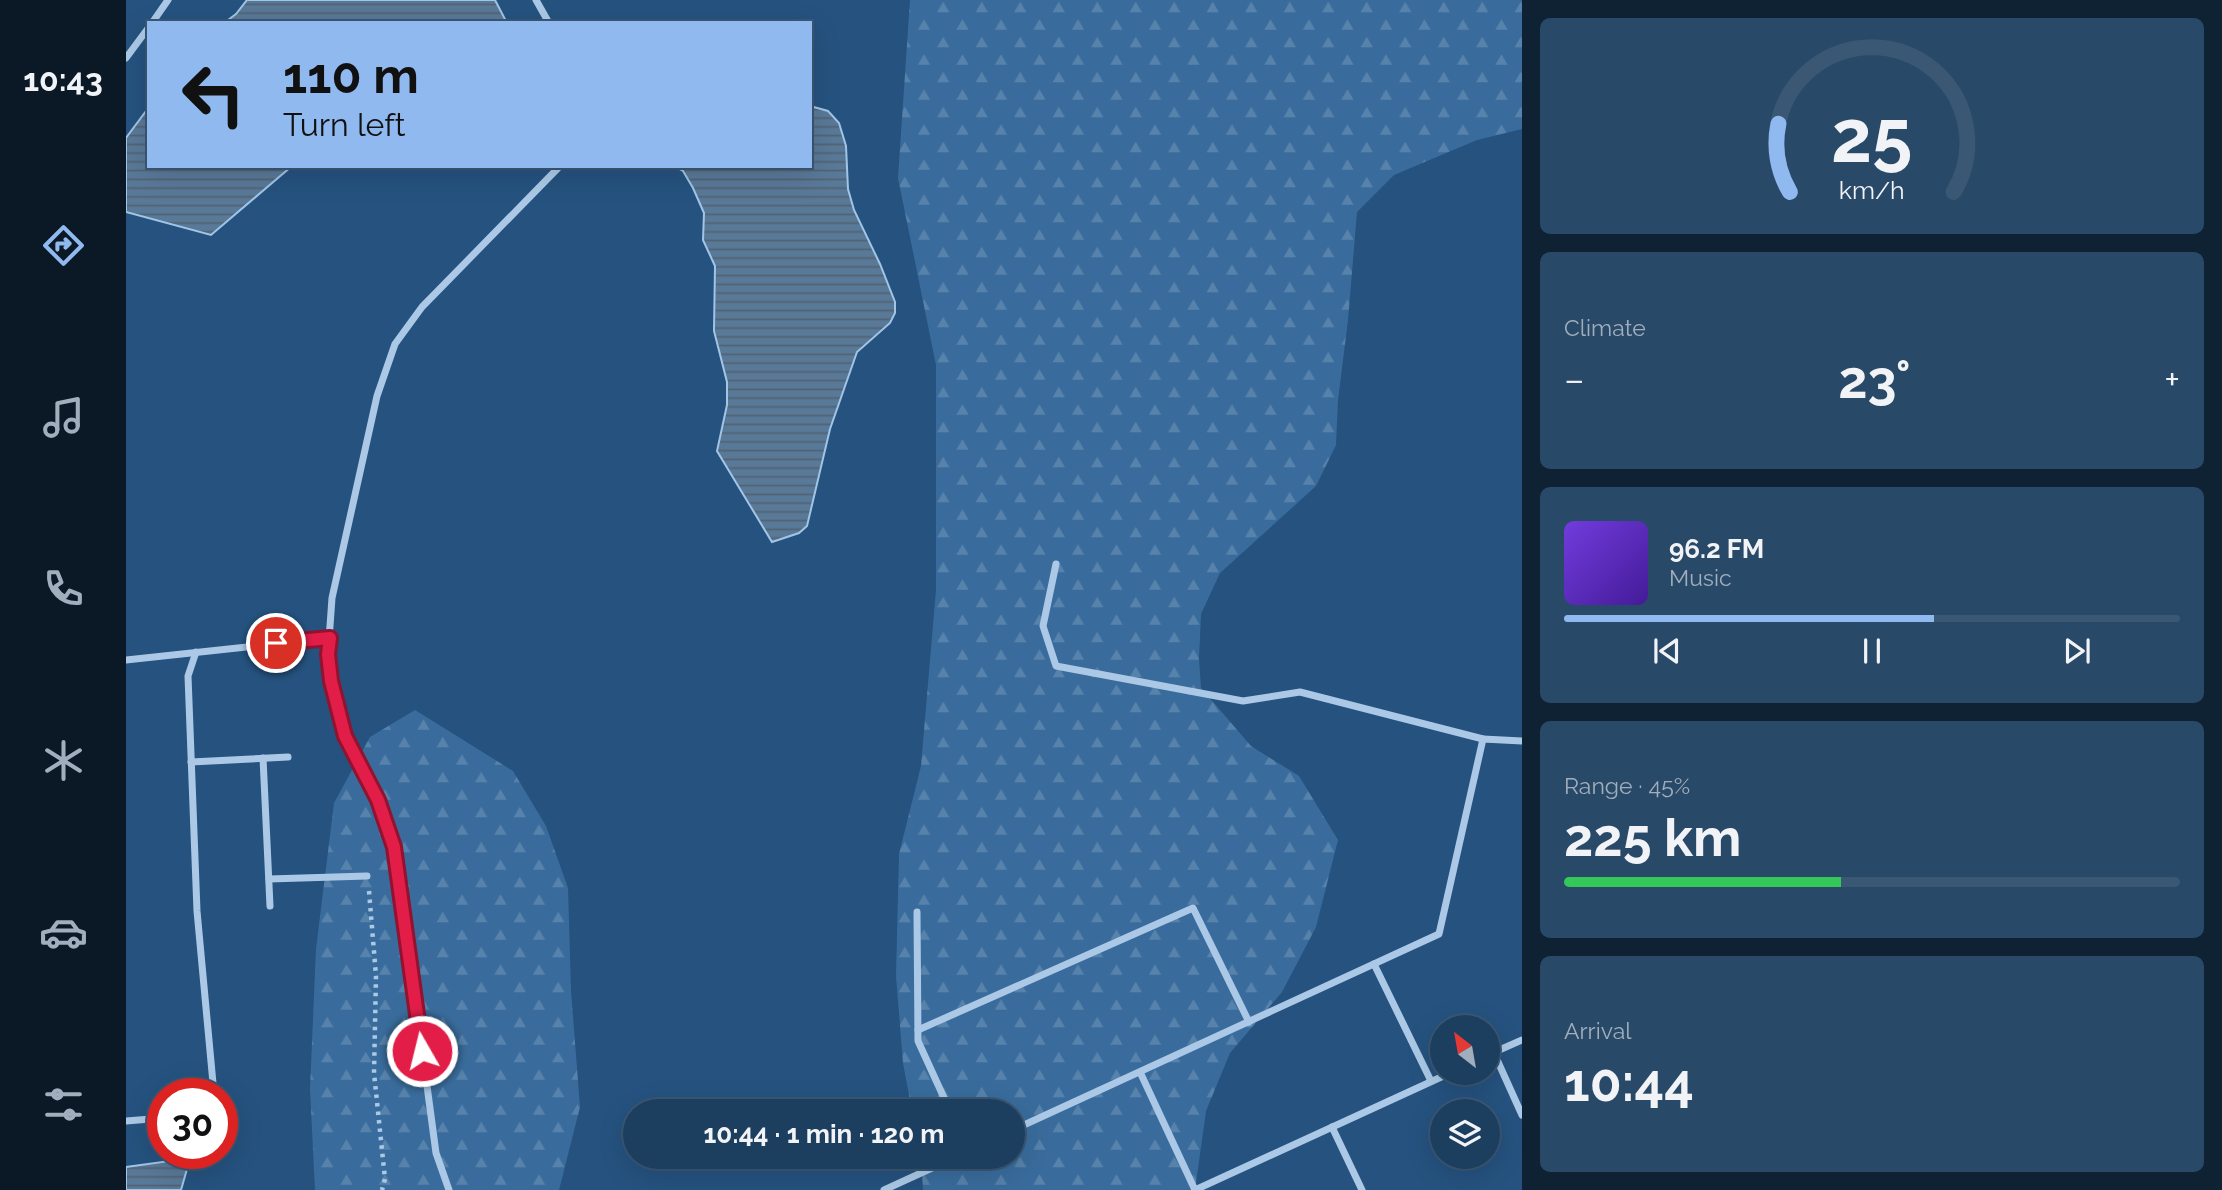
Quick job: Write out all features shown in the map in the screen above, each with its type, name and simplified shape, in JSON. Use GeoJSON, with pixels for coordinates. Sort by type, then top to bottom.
{"type":"FeatureCollection","features":[{"type":"Feature","properties":{"kind":"street"},"geometry":{"type":"LineString","coordinates":[[153,21],[168,0]]}},
{"type":"Feature","properties":{"kind":"street"},"geometry":{"type":"LineString","coordinates":[[536,0],[548,21]]}},
{"type":"Feature","properties":{"kind":"street"},"geometry":{"type":"LineString","coordinates":[[126,58],[147,29]]}},
{"type":"Feature","properties":{"kind":"street"},"geometry":{"type":"LineString","coordinates":[[449,1190],[436,1153],[394,847],[378,800],[345,736],[331,681],[328,654],[332,598],[377,396],[396,344],[422,307],[558,168]]}},
{"type":"Feature","properties":{"kind":"street"},"geometry":{"type":"LineString","coordinates":[[1056,564],[1043,626],[1056,666],[1243,701],[1300,692],[1483,739],[1522,741]]}},
{"type":"Feature","properties":{"kind":"street"},"geometry":{"type":"LineString","coordinates":[[126,660],[330,638]]}},
{"type":"Feature","properties":{"kind":"street"},"geometry":{"type":"LineString","coordinates":[[196,652],[188,676],[191,762],[197,911],[213,1078]]}},
{"type":"Feature","properties":{"kind":"street"},"geometry":{"type":"LineString","coordinates":[[1025,1125],[1438,934],[1483,739]]}},
{"type":"Feature","properties":{"kind":"street"},"geometry":{"type":"LineString","coordinates":[[191,762],[288,757]]}},
{"type":"Feature","properties":{"kind":"street"},"geometry":{"type":"LineString","coordinates":[[263,758],[270,906]]}},
{"type":"Feature","properties":{"kind":"street"},"geometry":{"type":"LineString","coordinates":[[269,879],[367,876]]}},
{"type":"Feature","properties":{"kind":"street"},"geometry":{"type":"LineString","coordinates":[[918,1031],[1193,908],[1249,1022]]}},
{"type":"Feature","properties":{"kind":"street"},"geometry":{"type":"LineString","coordinates":[[917,912],[918,1041],[945,1099]]}},
{"type":"Feature","properties":{"kind":"street"},"geometry":{"type":"LineString","coordinates":[[1374,964],[1430,1079]]}},
{"type":"Feature","properties":{"kind":"street"},"geometry":{"type":"LineString","coordinates":[[1500,1050],[1522,1040]]}},
{"type":"Feature","properties":{"kind":"street"},"geometry":{"type":"LineString","coordinates":[[1140,1072],[1195,1190],[1430,1081]]}},
{"type":"Feature","properties":{"kind":"street"},"geometry":{"type":"LineString","coordinates":[[1500,1072],[1522,1115]]}},
{"type":"Feature","properties":{"kind":"street"},"geometry":{"type":"LineString","coordinates":[[126,1121],[147,1119]]}},
{"type":"Feature","properties":{"kind":"street"},"geometry":{"type":"LineString","coordinates":[[1332,1127],[1362,1190]]}},
{"type":"Feature","properties":{"kind":"street"},"geometry":{"type":"LineString","coordinates":[[884,1190],[930,1169]]}},
{"type":"Feature","properties":{"kind":"path"},"geometry":{"type":"LineString","coordinates":[[367,876],[376,976],[374,1073],[384,1179],[382,1190]]}},
{"type":"Feature","properties":{"kind":"green space"},"geometry":{"type":"Polygon","coordinates":[[[910,0],[1522,0],[1522,129],[1477,140],[1394,175],[1357,212],[1336,445],[1316,486],[1220,573],[1201,614],[1201,688],[1251,746],[1299,776],[1338,840],[1316,927],[1282,992],[1230,1053],[1206,1111],[1195,1190],[923,1190],[922,1169],[1025,1169],[1025,1099],[910,1099],[903,1063],[896,976],[899,854],[921,766],[936,590],[936,365],[898,178],[910,0]]]}},
{"type":"Feature","properties":{"kind":"green space"},"geometry":{"type":"Polygon","coordinates":[[[415,710],[513,771],[546,826],[568,888],[571,991],[580,1107],[559,1190],[315,1190],[310,1089],[316,949],[334,803],[370,737],[415,710]]]}},
{"type":"Feature","properties":{"kind":"shaded area"},"geometry":{"type":"Polygon","coordinates":[[[247,0],[495,0],[506,21],[227,21],[247,0]]]}},
{"type":"Feature","properties":{"kind":"shaded area"},"geometry":{"type":"Polygon","coordinates":[[[812,107],[828,111],[839,123],[846,146],[848,189],[854,210],[895,302],[895,313],[890,323],[857,352],[830,429],[807,526],[799,533],[772,542],[717,451],[727,405],[727,382],[714,331],[715,266],[703,240],[704,213],[683,171],[678,168],[812,168],[812,107]]]}},
{"type":"Feature","properties":{"kind":"shaded area"},"geometry":{"type":"Polygon","coordinates":[[[147,110],[147,168],[290,168],[211,235],[126,212],[126,138],[147,110]]]}},
{"type":"Feature","properties":{"kind":"shaded area"},"geometry":{"type":"Polygon","coordinates":[[[147,1164],[147,1169],[187,1169],[181,1190],[126,1190],[126,1167],[147,1164]]]}},
{"type":"Feature","properties":{"kind":"route"},"geometry":{"type":"LineString","coordinates":[[276,643],[330,638],[328,654],[331,681],[345,736],[378,800],[394,847],[422,1051]]}}]}
